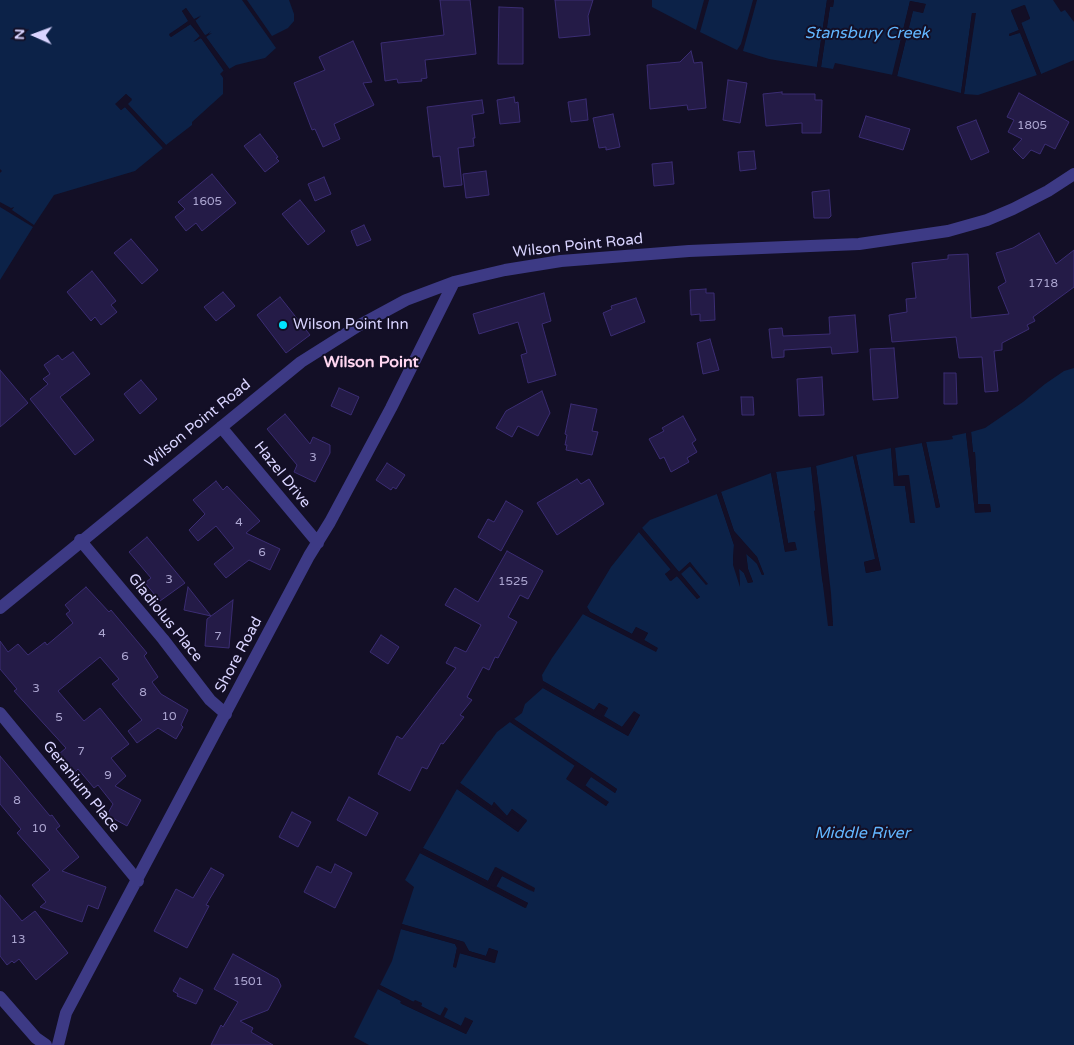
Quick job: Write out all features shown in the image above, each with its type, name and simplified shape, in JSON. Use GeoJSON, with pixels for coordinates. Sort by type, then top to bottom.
{"type":"FeatureCollection","features":[{"type":"Feature","properties":{"kind":"street","name":"Wilson Point Road"},"geometry":{"type":"LineString","coordinates":[[0,608],[80,540],[301,362],[400,303],[454,282],[561,261],[689,251],[860,244],[948,232],[1013,209],[1048,191],[1074,174]]}},
{"type":"Feature","properties":{"kind":"street","name":"Shore Road"},"geometry":{"type":"LineString","coordinates":[[58,1045],[66,1014],[309,556],[392,408],[441,312],[454,282]]}},
{"type":"Feature","properties":{"kind":"street","name":"Hazel Drive"},"geometry":{"type":"LineString","coordinates":[[221,427],[318,543]]}},
{"type":"Feature","properties":{"kind":"street","name":"Gladiolus Place"},"geometry":{"type":"LineString","coordinates":[[80,540],[163,639],[210,700],[226,714]]}},
{"type":"Feature","properties":{"kind":"street","name":"Geranium Place"},"geometry":{"type":"LineString","coordinates":[[0,713],[138,881]]}},
{"type":"Feature","properties":{"kind":"street"},"geometry":{"type":"LineString","coordinates":[[0,997],[36,1038],[46,1045]]}},
{"type":"Feature","properties":{"kind":"water"},"geometry":{"type":"Polygon","coordinates":[[[0,0],[242,0],[276,48],[265,58],[236,65],[229,69],[206,37],[211,31],[205,36],[195,20],[201,15],[194,20],[186,8],[182,11],[189,21],[169,34],[171,37],[190,24],[200,36],[194,42],[201,38],[224,71],[221,74],[223,78],[223,94],[192,122],[192,125],[166,145],[127,104],[132,99],[126,94],[116,104],[121,110],[125,107],[163,148],[135,171],[54,195],[34,225],[12,210],[14,207],[11,208],[0,202],[0,173],[2,171],[0,169],[0,0]]]}},
{"type":"Feature","properties":{"kind":"water"},"geometry":{"type":"Polygon","coordinates":[[[247,0],[289,0],[294,14],[294,21],[288,28],[272,36],[247,0]]]}},
{"type":"Feature","properties":{"kind":"water"},"geometry":{"type":"Polygon","coordinates":[[[652,0],[704,0],[696,30],[652,7],[652,0]]]}},
{"type":"Feature","properties":{"kind":"water"},"geometry":{"type":"Polygon","coordinates":[[[709,0],[753,0],[741,44],[737,50],[700,32],[709,0]]]}},
{"type":"Feature","properties":{"kind":"water","name":"Stansbury Creek"},"geometry":{"type":"Polygon","coordinates":[[[757,0],[827,0],[817,67],[769,59],[743,51],[757,0]]]}},
{"type":"Feature","properties":{"kind":"water","name":"Stansbury Creek"},"geometry":{"type":"Polygon","coordinates":[[[834,0],[1053,0],[1061,12],[1065,10],[1074,22],[1074,60],[1041,74],[1021,22],[1030,18],[1025,5],[1011,11],[1019,30],[1009,34],[1010,36],[1020,32],[1037,75],[978,95],[964,94],[975,13],[972,13],[961,93],[897,76],[913,10],[923,13],[925,4],[910,1],[893,75],[835,63],[833,69],[821,67],[830,6],[833,6],[834,0]]]}},
{"type":"Feature","properties":{"kind":"water"},"geometry":{"type":"Polygon","coordinates":[[[0,207],[33,227],[0,280],[0,207]]]}},
{"type":"Feature","properties":{"kind":"water","name":"Middle River"},"geometry":{"type":"Polygon","coordinates":[[[1074,368],[1074,1045],[369,1045],[354,1037],[378,989],[401,1001],[402,1004],[466,1034],[473,1021],[466,1018],[461,1026],[443,1017],[445,1007],[441,1016],[421,1006],[422,1004],[380,985],[392,961],[401,929],[455,944],[457,948],[453,967],[456,967],[459,953],[495,963],[498,951],[489,948],[486,956],[469,951],[464,942],[402,924],[414,887],[405,880],[420,853],[525,908],[528,903],[496,887],[502,876],[533,892],[495,867],[488,881],[423,848],[457,789],[518,832],[527,821],[512,809],[507,816],[494,802],[492,806],[460,783],[497,732],[510,722],[575,766],[567,779],[606,806],[608,802],[585,785],[591,776],[615,793],[617,789],[514,719],[522,713],[525,704],[543,688],[628,736],[640,715],[634,712],[622,727],[603,716],[608,708],[599,703],[594,710],[543,681],[542,675],[583,614],[656,651],[657,648],[644,640],[648,633],[636,627],[632,634],[590,612],[587,607],[611,567],[639,532],[671,570],[665,574],[671,581],[677,576],[697,599],[700,597],[680,573],[690,566],[706,585],[690,562],[679,572],[642,528],[650,520],[717,494],[734,545],[733,559],[740,586],[739,568],[744,573],[748,583],[753,582],[748,569],[746,553],[757,564],[762,575],[764,574],[757,557],[734,531],[721,492],[771,473],[785,551],[796,550],[795,542],[788,543],[776,472],[811,467],[822,579],[833,626],[816,466],[853,456],[876,559],[864,562],[866,573],[881,570],[856,455],[891,448],[894,486],[905,485],[910,522],[908,475],[897,476],[895,448],[922,443],[936,508],[940,507],[926,442],[953,439],[952,436],[966,433],[975,512],[991,512],[990,505],[978,504],[975,453],[973,453],[971,432],[985,428],[1064,371],[1074,368]]]}},
{"type":"Feature","properties":{"kind":"pier"},"geometry":{"type":"Polygon","coordinates":[[[827,0],[829,0],[829,4],[834,0],[833,7],[830,7],[821,67],[817,67],[827,0]]]}},
{"type":"Feature","properties":{"kind":"pier"},"geometry":{"type":"Polygon","coordinates":[[[910,1],[926,4],[923,13],[913,11],[897,76],[892,75],[910,1]]]}},
{"type":"Feature","properties":{"kind":"pier"},"geometry":{"type":"Polygon","coordinates":[[[1024,5],[1030,19],[1021,23],[1041,74],[1037,75],[1020,33],[1009,36],[1009,34],[1019,30],[1011,10],[1024,5]]]}},
{"type":"Feature","properties":{"kind":"pier"},"geometry":{"type":"Polygon","coordinates":[[[186,8],[194,19],[201,16],[195,21],[205,35],[212,33],[206,37],[231,71],[227,71],[224,74],[226,80],[220,74],[224,70],[201,38],[193,42],[200,36],[191,24],[171,37],[169,35],[188,21],[182,11],[186,8]]]}},
{"type":"Feature","properties":{"kind":"pier"},"geometry":{"type":"Polygon","coordinates":[[[972,13],[976,13],[964,94],[961,93],[972,13]]]}},
{"type":"Feature","properties":{"kind":"pier"},"geometry":{"type":"Polygon","coordinates":[[[126,94],[132,100],[128,104],[166,145],[163,148],[125,107],[121,110],[115,104],[126,94]]]}},
{"type":"Feature","properties":{"kind":"pier"},"geometry":{"type":"Polygon","coordinates":[[[971,432],[973,452],[975,452],[978,504],[990,504],[991,512],[975,513],[966,433],[971,432]]]}},
{"type":"Feature","properties":{"kind":"pier"},"geometry":{"type":"Polygon","coordinates":[[[926,442],[940,507],[936,508],[922,443],[926,442]]]}},
{"type":"Feature","properties":{"kind":"pier"},"geometry":{"type":"Polygon","coordinates":[[[891,448],[895,448],[898,476],[909,475],[915,523],[910,523],[905,486],[894,486],[891,448]]]}},
{"type":"Feature","properties":{"kind":"pier"},"geometry":{"type":"Polygon","coordinates":[[[856,455],[881,570],[866,573],[864,562],[875,559],[853,456],[856,455]]]}},
{"type":"Feature","properties":{"kind":"pier"},"geometry":{"type":"Polygon","coordinates":[[[816,466],[833,626],[828,626],[814,511],[816,510],[811,467],[816,466]]]}},
{"type":"Feature","properties":{"kind":"pier"},"geometry":{"type":"Polygon","coordinates":[[[776,472],[788,543],[795,542],[797,550],[785,552],[771,473],[776,472]]]}},
{"type":"Feature","properties":{"kind":"pier"},"geometry":{"type":"Polygon","coordinates":[[[721,492],[734,531],[757,557],[764,575],[762,575],[757,563],[746,554],[748,569],[753,582],[748,583],[744,573],[739,569],[740,587],[733,565],[734,545],[717,494],[721,492]]]}},
{"type":"Feature","properties":{"kind":"pier"},"geometry":{"type":"Polygon","coordinates":[[[642,528],[679,572],[690,562],[708,584],[706,585],[690,566],[681,574],[700,597],[697,599],[677,576],[670,581],[665,574],[671,569],[639,532],[640,530],[659,552],[641,530],[642,528]]]}},
{"type":"Feature","properties":{"kind":"pier"},"geometry":{"type":"Polygon","coordinates":[[[587,607],[590,612],[632,634],[636,627],[648,633],[644,640],[658,648],[656,652],[583,614],[587,612],[587,607]]]}},
{"type":"Feature","properties":{"kind":"pier"},"geometry":{"type":"Polygon","coordinates":[[[543,681],[594,710],[599,703],[608,708],[604,716],[622,727],[634,711],[640,715],[628,736],[543,688],[543,685],[617,727],[601,717],[605,709],[600,706],[593,713],[543,684],[543,681]]]}},
{"type":"Feature","properties":{"kind":"pier"},"geometry":{"type":"Polygon","coordinates":[[[514,719],[617,789],[615,793],[591,777],[585,786],[609,802],[606,806],[566,779],[575,765],[510,722],[514,719]]]}},
{"type":"Feature","properties":{"kind":"pier"},"geometry":{"type":"Polygon","coordinates":[[[460,783],[492,806],[494,802],[507,816],[512,809],[527,820],[518,832],[457,789],[458,787],[518,829],[524,821],[512,812],[506,818],[495,806],[491,808],[459,786],[460,783]]]}},
{"type":"Feature","properties":{"kind":"pier"},"geometry":{"type":"Polygon","coordinates":[[[423,848],[488,881],[496,867],[535,888],[534,892],[502,876],[496,886],[528,903],[526,908],[420,853],[421,851],[525,904],[494,888],[502,873],[497,871],[488,884],[422,850],[423,848]]]}},
{"type":"Feature","properties":{"kind":"pier"},"geometry":{"type":"Polygon","coordinates":[[[402,924],[464,942],[469,951],[486,956],[489,948],[498,951],[494,963],[460,953],[456,968],[453,967],[457,948],[455,944],[401,929],[402,924]]]}},
{"type":"Feature","properties":{"kind":"pier"},"geometry":{"type":"Polygon","coordinates":[[[380,985],[413,1002],[415,1000],[422,1003],[421,1006],[440,1016],[445,1007],[448,1009],[444,1017],[461,1026],[465,1017],[473,1021],[466,1034],[400,1003],[401,1001],[378,989],[380,985]]]}},
{"type":"Feature","properties":{"kind":"building"},"geometry":{"type":"Polygon","coordinates":[[[440,0],[470,0],[476,54],[425,60],[427,78],[421,79],[422,81],[398,83],[397,79],[385,81],[381,43],[444,35],[440,0]]]}},
{"type":"Feature","properties":{"kind":"building"},"geometry":{"type":"Polygon","coordinates":[[[555,0],[593,0],[588,16],[590,35],[559,38],[555,0]]]}},
{"type":"Feature","properties":{"kind":"building"},"geometry":{"type":"Polygon","coordinates":[[[499,7],[523,8],[523,64],[498,64],[499,7]]]}},
{"type":"Feature","properties":{"kind":"building"},"geometry":{"type":"Polygon","coordinates":[[[353,41],[372,82],[363,83],[374,105],[334,124],[340,139],[323,147],[315,129],[312,130],[294,83],[325,70],[319,57],[353,41]]]}},
{"type":"Feature","properties":{"kind":"building"},"geometry":{"type":"Polygon","coordinates":[[[691,51],[694,63],[702,62],[706,108],[688,110],[687,105],[650,109],[647,65],[680,62],[691,51]]]}},
{"type":"Feature","properties":{"kind":"building"},"geometry":{"type":"Polygon","coordinates":[[[728,80],[747,83],[740,123],[723,120],[728,80]]]}},
{"type":"Feature","properties":{"kind":"building"},"geometry":{"type":"Polygon","coordinates":[[[782,92],[782,94],[815,94],[815,100],[822,100],[821,133],[802,133],[802,123],[766,126],[763,94],[782,92]]]}},
{"type":"Feature","properties":{"kind":"building"},"geometry":{"type":"Polygon","coordinates":[[[1019,93],[1069,122],[1055,149],[1045,144],[1040,154],[1031,150],[1023,159],[1013,149],[1022,139],[1008,132],[1014,120],[1007,117],[1019,93]]]}},
{"type":"Feature","properties":{"kind":"building"},"geometry":{"type":"Polygon","coordinates":[[[514,97],[515,103],[518,102],[520,122],[500,124],[497,100],[514,97]]]}},
{"type":"Feature","properties":{"kind":"building"},"geometry":{"type":"Polygon","coordinates":[[[586,99],[588,120],[571,122],[568,102],[586,99]]]}},
{"type":"Feature","properties":{"kind":"building"},"geometry":{"type":"Polygon","coordinates":[[[482,100],[484,113],[472,115],[475,138],[473,138],[474,146],[458,148],[462,185],[444,187],[440,156],[433,157],[427,107],[482,100]]]}},
{"type":"Feature","properties":{"kind":"building"},"geometry":{"type":"Polygon","coordinates":[[[613,114],[620,147],[606,150],[606,147],[599,148],[593,118],[613,114]]]}},
{"type":"Feature","properties":{"kind":"building"},"geometry":{"type":"Polygon","coordinates":[[[866,116],[910,129],[903,150],[859,137],[866,116]]]}},
{"type":"Feature","properties":{"kind":"building"},"geometry":{"type":"Polygon","coordinates":[[[976,120],[989,152],[971,160],[957,127],[976,120]]]}},
{"type":"Feature","properties":{"kind":"building"},"geometry":{"type":"Polygon","coordinates":[[[260,134],[279,161],[265,172],[244,146],[260,134]]]}},
{"type":"Feature","properties":{"kind":"building"},"geometry":{"type":"Polygon","coordinates":[[[754,151],[756,169],[740,171],[738,152],[754,151]]]}},
{"type":"Feature","properties":{"kind":"building"},"geometry":{"type":"Polygon","coordinates":[[[672,162],[674,184],[654,186],[652,164],[672,162]]]}},
{"type":"Feature","properties":{"kind":"building"},"geometry":{"type":"Polygon","coordinates":[[[486,171],[489,195],[466,198],[463,174],[486,171]]]}},
{"type":"Feature","properties":{"kind":"building"},"geometry":{"type":"Polygon","coordinates":[[[212,174],[236,203],[202,231],[196,223],[186,231],[175,217],[185,209],[178,202],[212,174]]]}},
{"type":"Feature","properties":{"kind":"building"},"geometry":{"type":"Polygon","coordinates":[[[324,177],[331,194],[315,201],[308,184],[324,177]]]}},
{"type":"Feature","properties":{"kind":"building"},"geometry":{"type":"Polygon","coordinates":[[[829,190],[831,216],[829,218],[814,218],[812,192],[829,190]]]}},
{"type":"Feature","properties":{"kind":"building"},"geometry":{"type":"Polygon","coordinates":[[[300,200],[325,231],[308,245],[282,214],[300,200]]]}},
{"type":"Feature","properties":{"kind":"building"},"geometry":{"type":"Polygon","coordinates":[[[364,225],[371,240],[357,246],[351,231],[364,225]]]}},
{"type":"Feature","properties":{"kind":"building"},"geometry":{"type":"Polygon","coordinates":[[[1039,233],[1056,264],[1074,250],[1074,287],[1033,317],[1035,321],[1027,325],[1029,329],[1002,343],[1002,350],[994,351],[998,391],[985,392],[982,357],[959,358],[956,337],[892,342],[889,315],[907,312],[906,299],[916,298],[912,263],[948,259],[948,255],[968,254],[971,318],[1009,314],[998,287],[1006,282],[996,253],[1013,248],[1039,233]]]}},
{"type":"Feature","properties":{"kind":"building"},"geometry":{"type":"Polygon","coordinates":[[[131,239],[158,270],[142,284],[114,253],[131,239]]]}},
{"type":"Feature","properties":{"kind":"building"},"geometry":{"type":"Polygon","coordinates":[[[92,271],[116,301],[111,305],[117,312],[101,325],[95,317],[91,321],[67,292],[92,271]]]}},
{"type":"Feature","properties":{"kind":"building"},"geometry":{"type":"Polygon","coordinates":[[[706,289],[706,293],[714,293],[715,320],[700,321],[700,314],[691,315],[690,290],[706,289]]]}},
{"type":"Feature","properties":{"kind":"building"},"geometry":{"type":"Polygon","coordinates":[[[223,292],[235,306],[216,321],[204,307],[223,292]]]}},
{"type":"Feature","properties":{"kind":"building"},"geometry":{"type":"Polygon","coordinates":[[[544,293],[551,321],[542,324],[556,375],[528,383],[521,355],[527,353],[518,322],[479,334],[473,314],[544,293]]]}},
{"type":"Feature","properties":{"kind":"building","name":"Wilson Point Inn"},"geometry":{"type":"Polygon","coordinates":[[[280,297],[310,335],[286,353],[257,315],[280,297]]]}},
{"type":"Feature","properties":{"kind":"building"},"geometry":{"type":"Polygon","coordinates":[[[636,298],[645,322],[611,336],[603,313],[612,309],[611,306],[636,298]]]}},
{"type":"Feature","properties":{"kind":"building"},"geometry":{"type":"Polygon","coordinates":[[[855,315],[858,352],[832,354],[831,347],[784,350],[784,357],[772,358],[769,329],[782,328],[783,336],[830,334],[829,317],[855,315]]]}},
{"type":"Feature","properties":{"kind":"building"},"geometry":{"type":"Polygon","coordinates":[[[710,339],[719,370],[703,374],[697,343],[710,339]]]}},
{"type":"Feature","properties":{"kind":"building"},"geometry":{"type":"Polygon","coordinates":[[[894,348],[898,398],[873,400],[870,349],[894,348]]]}},
{"type":"Feature","properties":{"kind":"building"},"geometry":{"type":"Polygon","coordinates":[[[73,352],[90,374],[60,397],[94,440],[75,455],[30,399],[48,384],[43,379],[50,374],[44,365],[58,355],[62,360],[73,352]]]}},
{"type":"Feature","properties":{"kind":"building"},"geometry":{"type":"Polygon","coordinates":[[[0,370],[28,403],[0,427],[0,370]]]}},
{"type":"Feature","properties":{"kind":"building"},"geometry":{"type":"Polygon","coordinates":[[[944,373],[956,373],[957,404],[944,404],[944,373]]]}},
{"type":"Feature","properties":{"kind":"building"},"geometry":{"type":"Polygon","coordinates":[[[822,377],[824,415],[799,416],[797,379],[822,377]]]}},
{"type":"Feature","properties":{"kind":"building"},"geometry":{"type":"Polygon","coordinates":[[[141,380],[157,399],[140,414],[124,394],[141,380]]]}},
{"type":"Feature","properties":{"kind":"building"},"geometry":{"type":"Polygon","coordinates":[[[339,388],[359,397],[351,415],[331,406],[339,388]]]}},
{"type":"Feature","properties":{"kind":"building"},"geometry":{"type":"Polygon","coordinates":[[[542,391],[550,413],[538,436],[518,426],[512,437],[496,428],[506,411],[542,391]]]}},
{"type":"Feature","properties":{"kind":"building"},"geometry":{"type":"Polygon","coordinates":[[[741,397],[753,397],[754,415],[742,415],[741,397]]]}},
{"type":"Feature","properties":{"kind":"building"},"geometry":{"type":"Polygon","coordinates":[[[571,404],[597,409],[592,431],[598,432],[592,455],[566,450],[567,435],[565,434],[571,404]]]}},
{"type":"Feature","properties":{"kind":"building"},"geometry":{"type":"Polygon","coordinates":[[[285,414],[310,444],[313,437],[330,445],[330,453],[315,482],[294,472],[297,465],[267,429],[285,414]]]}},
{"type":"Feature","properties":{"kind":"building"},"geometry":{"type":"Polygon","coordinates":[[[683,416],[696,440],[692,443],[697,452],[687,458],[689,462],[671,472],[664,457],[660,459],[649,439],[664,431],[662,428],[683,416]]]}},
{"type":"Feature","properties":{"kind":"building"},"geometry":{"type":"Polygon","coordinates":[[[387,463],[405,475],[396,489],[393,487],[391,490],[376,480],[387,463]]]}},
{"type":"Feature","properties":{"kind":"building"},"geometry":{"type":"Polygon","coordinates":[[[577,479],[581,484],[589,479],[604,504],[557,535],[537,503],[577,479]]]}},
{"type":"Feature","properties":{"kind":"building"},"geometry":{"type":"Polygon","coordinates":[[[216,481],[223,490],[227,486],[260,521],[246,533],[280,549],[270,570],[249,560],[226,578],[214,564],[234,548],[216,526],[198,541],[189,530],[205,514],[193,500],[216,481]]]}},
{"type":"Feature","properties":{"kind":"building"},"geometry":{"type":"Polygon","coordinates":[[[506,501],[523,511],[501,551],[478,537],[488,519],[494,522],[506,501]]]}},
{"type":"Feature","properties":{"kind":"building"},"geometry":{"type":"Polygon","coordinates":[[[147,537],[185,583],[160,601],[145,583],[151,578],[129,552],[147,537]]]}},
{"type":"Feature","properties":{"kind":"building"},"geometry":{"type":"Polygon","coordinates":[[[507,551],[543,571],[528,599],[520,595],[508,617],[517,622],[498,658],[495,657],[489,670],[483,667],[467,697],[472,700],[460,715],[464,717],[443,744],[441,743],[427,769],[422,767],[410,791],[378,774],[397,736],[402,739],[456,668],[446,663],[455,647],[466,652],[481,625],[445,605],[455,588],[478,602],[507,551]]]}},
{"type":"Feature","properties":{"kind":"building"},"geometry":{"type":"Polygon","coordinates":[[[86,587],[109,612],[111,610],[147,653],[144,656],[158,677],[152,682],[161,694],[188,710],[181,725],[183,727],[176,739],[158,728],[137,743],[128,731],[142,720],[112,684],[119,679],[100,657],[58,691],[84,721],[100,708],[129,744],[111,758],[126,776],[115,786],[141,800],[127,826],[107,815],[113,804],[98,785],[94,788],[78,769],[75,772],[59,754],[66,748],[14,691],[17,689],[0,669],[0,641],[8,652],[18,644],[28,655],[45,642],[47,645],[73,623],[66,614],[70,611],[65,605],[86,587]]]}},
{"type":"Feature","properties":{"kind":"building"},"geometry":{"type":"Polygon","coordinates":[[[188,587],[211,616],[184,610],[188,587]]]}},
{"type":"Feature","properties":{"kind":"building"},"geometry":{"type":"Polygon","coordinates":[[[233,600],[229,648],[205,646],[207,619],[233,600]]]}},
{"type":"Feature","properties":{"kind":"building"},"geometry":{"type":"Polygon","coordinates":[[[381,635],[399,647],[388,664],[370,652],[381,635]]]}},
{"type":"Feature","properties":{"kind":"building"},"geometry":{"type":"Polygon","coordinates":[[[0,756],[50,816],[52,815],[60,826],[56,829],[79,857],[62,871],[106,887],[98,909],[88,905],[82,922],[40,907],[46,902],[32,885],[50,870],[17,833],[21,829],[0,804],[0,756]]]}},
{"type":"Feature","properties":{"kind":"building"},"geometry":{"type":"Polygon","coordinates":[[[349,797],[378,813],[366,836],[337,820],[349,797]]]}},
{"type":"Feature","properties":{"kind":"building"},"geometry":{"type":"Polygon","coordinates":[[[292,812],[311,822],[298,847],[279,837],[292,812]]]}},
{"type":"Feature","properties":{"kind":"building"},"geometry":{"type":"Polygon","coordinates":[[[335,864],[352,873],[335,908],[304,892],[317,866],[331,873],[335,864]]]}},
{"type":"Feature","properties":{"kind":"building"},"geometry":{"type":"Polygon","coordinates":[[[211,868],[224,875],[206,905],[209,906],[187,948],[154,931],[176,889],[193,898],[211,868]]]}},
{"type":"Feature","properties":{"kind":"building"},"geometry":{"type":"Polygon","coordinates":[[[0,895],[22,921],[35,911],[68,953],[36,980],[19,959],[7,965],[0,956],[0,895]]]}},
{"type":"Feature","properties":{"kind":"building"},"geometry":{"type":"Polygon","coordinates":[[[233,954],[278,979],[281,986],[268,1010],[240,1021],[253,1028],[251,1032],[273,1045],[211,1045],[221,1025],[223,1027],[238,1002],[214,989],[233,954]]]}},
{"type":"Feature","properties":{"kind":"building"},"geometry":{"type":"Polygon","coordinates":[[[180,978],[203,990],[196,1004],[177,996],[178,994],[173,991],[180,978]]]}},
{"type":"Feature","properties":{"kind":"place","name":"Wilson Point Inn"},"geometry":{"type":"Point","coordinates":[283,325]}},
{"type":"Feature","properties":{"kind":"district","name":"Wilson Point"},"geometry":{"type":"Point","coordinates":[371,363]}}]}
